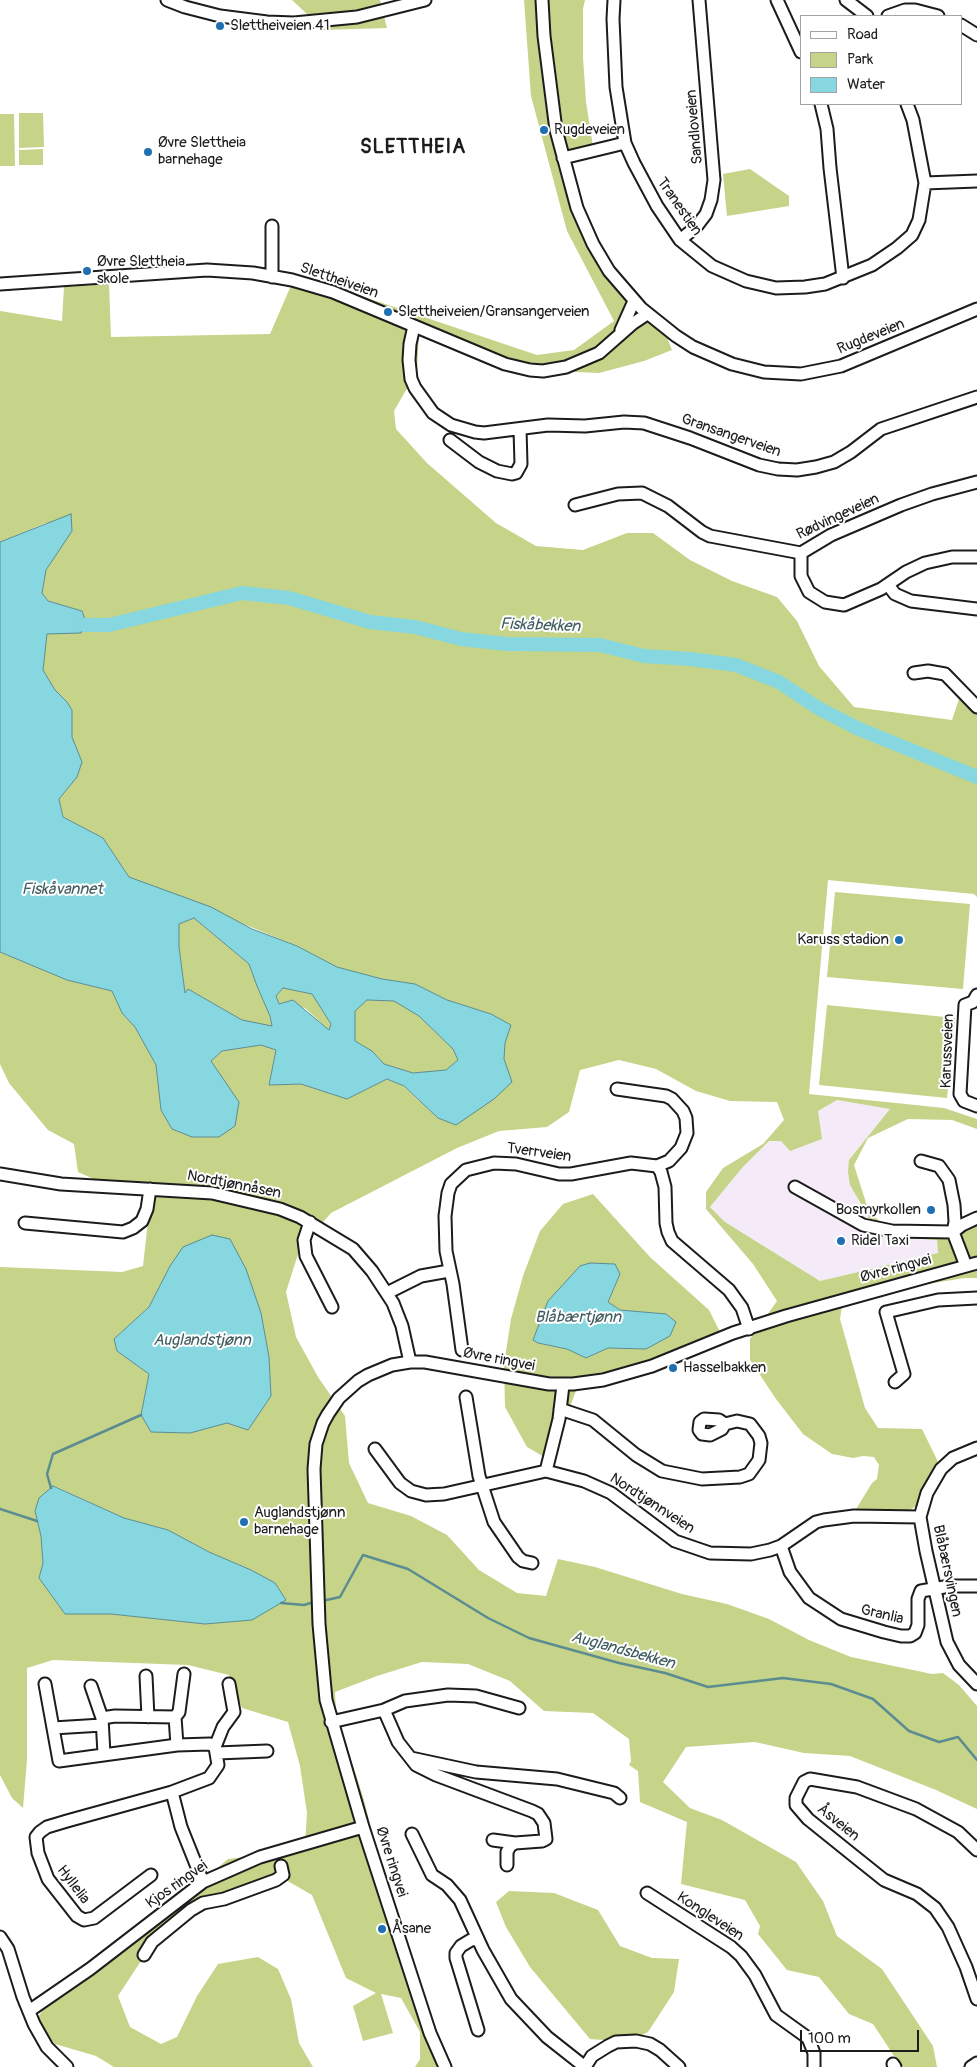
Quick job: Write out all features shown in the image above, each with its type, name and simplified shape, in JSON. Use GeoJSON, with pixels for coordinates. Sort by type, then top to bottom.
{"type":"FeatureCollection","features":[{"type":"Feature","properties":{"kind":"street"},"geometry":{"type":"LineString","coordinates":[[167,0],[216,16],[294,23],[357,17],[425,0]]}},
{"type":"Feature","properties":{"kind":"street","name":"Rugdeveien"},"geometry":{"type":"LineString","coordinates":[[542,0],[549,82],[556,130],[577,208],[593,244],[609,271],[647,314],[685,342],[722,361],[752,370],[793,374],[823,371],[842,366],[977,309]]}},
{"type":"Feature","properties":{"kind":"street","name":"Tranestien"},"geometry":{"type":"LineString","coordinates":[[614,0],[615,77],[620,121],[625,143],[651,198],[680,240],[720,271],[746,282],[766,287],[806,287],[825,284],[843,278],[880,260],[912,235],[918,220],[925,183],[913,120],[907,105]]}},
{"type":"Feature","properties":{"kind":"street","name":"Sandloveien"},"geometry":{"type":"LineString","coordinates":[[680,240],[696,227],[706,214],[711,200],[714,180],[699,0]]}},
{"type":"Feature","properties":{"kind":"street"},"geometry":{"type":"LineString","coordinates":[[777,0],[800,50]]}},
{"type":"Feature","properties":{"kind":"street"},"geometry":{"type":"LineString","coordinates":[[846,0],[866,15]]}},
{"type":"Feature","properties":{"kind":"street"},"geometry":{"type":"LineString","coordinates":[[890,15],[915,10],[934,15]]}},
{"type":"Feature","properties":{"kind":"street"},"geometry":{"type":"LineString","coordinates":[[962,26],[977,35]]}},
{"type":"Feature","properties":{"kind":"street"},"geometry":{"type":"LineString","coordinates":[[821,105],[827,129],[843,278]]}},
{"type":"Feature","properties":{"kind":"street"},"geometry":{"type":"LineString","coordinates":[[563,158],[625,143]]}},
{"type":"Feature","properties":{"kind":"street"},"geometry":{"type":"LineString","coordinates":[[925,183],[977,181]]}},
{"type":"Feature","properties":{"kind":"street"},"geometry":{"type":"LineString","coordinates":[[272,226],[272,277]]}},
{"type":"Feature","properties":{"kind":"street","name":"Slettheiveien"},"geometry":{"type":"LineString","coordinates":[[0,284],[207,270],[254,273],[333,292],[505,364],[536,371],[556,370],[583,361],[599,353],[647,314]]}},
{"type":"Feature","properties":{"kind":"street","name":"Slettheiveien"},"geometry":{"type":"LineString","coordinates":[[616,338],[625,323],[634,301]]}},
{"type":"Feature","properties":{"kind":"street","name":"Gransangerveien"},"geometry":{"type":"LineString","coordinates":[[414,326],[410,344],[411,379],[420,397],[433,413],[451,425],[474,432],[484,433],[548,425],[576,426],[614,422],[644,423],[690,438],[760,465],[778,469],[797,470],[816,468],[834,462],[851,452],[881,429],[977,398]]}},
{"type":"Feature","properties":{"kind":"street"},"geometry":{"type":"LineString","coordinates":[[450,440],[479,462],[497,471],[512,474],[516,473],[521,464],[520,429]]}},
{"type":"Feature","properties":{"kind":"street","name":"Rødvingeveien"},"geometry":{"type":"LineString","coordinates":[[575,505],[618,494],[642,493],[668,506],[710,536],[802,553],[831,535],[901,505],[932,494],[977,482]]}},
{"type":"Feature","properties":{"kind":"street"},"geometry":{"type":"LineString","coordinates":[[802,553],[800,568],[804,584],[809,592],[826,602],[844,605],[888,585],[906,572],[925,563],[952,557],[977,556]]}},
{"type":"Feature","properties":{"kind":"street"},"geometry":{"type":"LineString","coordinates":[[888,585],[895,594],[911,602],[977,610]]}},
{"type":"Feature","properties":{"kind":"street"},"geometry":{"type":"LineString","coordinates":[[914,673],[928,671],[945,674],[977,707]]}},
{"type":"Feature","properties":{"kind":"street","name":"Karussveien"},"geometry":{"type":"LineString","coordinates":[[977,995],[973,1002],[965,1005],[960,1094],[964,1101],[977,1106]]}},
{"type":"Feature","properties":{"kind":"street"},"geometry":{"type":"LineString","coordinates":[[617,1089],[666,1096],[672,1099],[683,1111],[687,1133],[681,1148],[669,1161],[657,1166],[661,1172],[665,1187],[668,1232],[672,1241],[729,1290],[742,1308],[749,1329]]}},
{"type":"Feature","properties":{"kind":"street"},"geometry":{"type":"LineString","coordinates":[[921,1161],[939,1166],[949,1180],[955,1222],[952,1232],[971,1264]]}},
{"type":"Feature","properties":{"kind":"street","name":"Tverrveien"},"geometry":{"type":"LineString","coordinates":[[462,1350],[453,1284],[449,1271],[445,1228],[448,1193],[451,1184],[466,1170],[484,1164],[505,1162],[559,1174],[581,1174],[631,1163],[657,1166]]}},
{"type":"Feature","properties":{"kind":"street","name":"Nordtjønnåsen"},"geometry":{"type":"LineString","coordinates":[[0,1174],[61,1184],[212,1193],[280,1209],[310,1222],[353,1249],[388,1293],[399,1317],[410,1362]]}},
{"type":"Feature","properties":{"kind":"street"},"geometry":{"type":"LineString","coordinates":[[796,1187],[863,1225],[892,1231],[952,1232],[977,1218]]}},
{"type":"Feature","properties":{"kind":"street"},"geometry":{"type":"LineString","coordinates":[[25,1223],[123,1232],[133,1228],[142,1221],[147,1209],[150,1189]]}},
{"type":"Feature","properties":{"kind":"street"},"geometry":{"type":"LineString","coordinates":[[310,1222],[304,1240],[306,1256],[332,1307]]}},
{"type":"Feature","properties":{"kind":"street","name":"Øvre ringvei"},"geometry":{"type":"LineString","coordinates":[[444,2067],[430,2033],[364,1827],[331,1722],[324,1687],[317,1581],[314,1469],[316,1444],[323,1423],[339,1398],[358,1381],[384,1368],[410,1362],[440,1364],[530,1382],[563,1385],[603,1380],[636,1372],[749,1329],[823,1304],[971,1264]]}},
{"type":"Feature","properties":{"kind":"street"},"geometry":{"type":"LineString","coordinates":[[388,1293],[421,1276],[449,1271]]}},
{"type":"Feature","properties":{"kind":"street"},"geometry":{"type":"LineString","coordinates":[[895,1382],[904,1374],[886,1312],[938,1300],[966,1297],[977,1298]]}},
{"type":"Feature","properties":{"kind":"street"},"geometry":{"type":"LineString","coordinates":[[546,1471],[560,1409],[563,1385]]}},
{"type":"Feature","properties":{"kind":"street"},"geometry":{"type":"LineString","coordinates":[[466,1397],[482,1485],[497,1528],[518,1557],[532,1564]]}},
{"type":"Feature","properties":{"kind":"street"},"geometry":{"type":"LineString","coordinates":[[560,1409],[593,1420],[636,1455],[662,1471],[702,1479],[740,1478],[749,1474],[759,1460],[761,1444],[755,1429],[743,1421],[725,1424]]}},
{"type":"Feature","properties":{"kind":"street","name":"Nordtjønnveien"},"geometry":{"type":"LineString","coordinates":[[374,1449],[400,1483],[417,1494],[444,1494],[546,1471],[584,1481],[611,1493],[668,1536],[700,1551],[752,1554],[781,1546],[816,1522],[824,1520],[854,1516],[920,1516]]}},
{"type":"Feature","properties":{"kind":"street","name":"Blåbærsvingen"},"geometry":{"type":"LineString","coordinates":[[977,1450],[953,1458],[941,1469],[925,1498],[920,1516],[934,1588],[950,1647],[962,1668],[977,1684]]}},
{"type":"Feature","properties":{"kind":"street","name":"Granlia"},"geometry":{"type":"LineString","coordinates":[[781,1546],[790,1572],[809,1598],[841,1619],[868,1628],[901,1636],[910,1636],[915,1633],[918,1625],[917,1604],[919,1594],[926,1589],[934,1588]]}},
{"type":"Feature","properties":{"kind":"street"},"geometry":{"type":"LineString","coordinates":[[934,1588],[977,1586]]}},
{"type":"Feature","properties":{"kind":"street"},"geometry":{"type":"LineString","coordinates":[[177,1745],[175,1717],[179,1712],[184,1674]]}},
{"type":"Feature","properties":{"kind":"street"},"geometry":{"type":"LineString","coordinates":[[146,1676],[148,1716]]}},
{"type":"Feature","properties":{"kind":"street"},"geometry":{"type":"LineString","coordinates":[[45,1684],[59,1761],[177,1745],[210,1744],[216,1750],[267,1751]]}},
{"type":"Feature","properties":{"kind":"street","name":"Hyllelia"},"geometry":{"type":"LineString","coordinates":[[151,1875],[94,1918],[84,1920],[77,1916],[48,1879],[38,1853],[36,1837],[47,1827],[172,1792],[210,1778],[218,1764],[216,1750],[223,1727],[234,1712],[229,1684]]}},
{"type":"Feature","properties":{"kind":"street"},"geometry":{"type":"LineString","coordinates":[[91,1686],[102,1722],[104,1754]]}},
{"type":"Feature","properties":{"kind":"street"},"geometry":{"type":"LineString","coordinates":[[331,1722],[384,1710],[405,1701],[448,1695],[476,1696],[519,1708]]}},
{"type":"Feature","properties":{"kind":"street"},"geometry":{"type":"LineString","coordinates":[[384,1710],[398,1742],[409,1758],[425,1770],[514,1803],[538,1814],[544,1823],[546,1839],[542,1841],[515,1843],[493,1840]]}},
{"type":"Feature","properties":{"kind":"street"},"geometry":{"type":"LineString","coordinates":[[53,1728],[148,1716],[175,1717]]}},
{"type":"Feature","properties":{"kind":"street"},"geometry":{"type":"LineString","coordinates":[[409,1758],[476,1772],[565,1781],[614,1793],[620,1798]]}},
{"type":"Feature","properties":{"kind":"street","name":"Åsveien"},"geometry":{"type":"LineString","coordinates":[[977,1850],[958,1832],[916,1809],[857,1787],[810,1779],[804,1782],[796,1798],[796,1805],[808,1819],[884,1880],[917,1894],[935,1908],[948,1927],[966,1967],[977,1999]]}},
{"type":"Feature","properties":{"kind":"street"},"geometry":{"type":"LineString","coordinates":[[172,1792],[181,1827],[203,1882]]}},
{"type":"Feature","properties":{"kind":"street","name":"Kjos ringvei"},"geometry":{"type":"LineString","coordinates":[[29,2011],[90,1968],[203,1882],[260,1857],[364,1827]]}},
{"type":"Feature","properties":{"kind":"street"},"geometry":{"type":"LineString","coordinates":[[412,1834],[432,1875],[447,1886],[460,1900],[500,1983],[520,2010],[547,2037],[585,2067],[592,2056],[608,2046],[616,2042],[636,2041],[650,2044],[660,2050],[679,2067]]}},
{"type":"Feature","properties":{"kind":"street"},"geometry":{"type":"LineString","coordinates":[[507,1865],[510,1846],[515,1843]]}},
{"type":"Feature","properties":{"kind":"street","name":"Kjos ringvei"},"geometry":{"type":"LineString","coordinates":[[144,1955],[152,1942],[192,1910],[202,1904],[224,1899],[276,1880],[283,1875],[282,1866]]}},
{"type":"Feature","properties":{"kind":"street","name":"Kongleveien"},"geometry":{"type":"LineString","coordinates":[[647,1893],[731,1947],[741,1956],[756,1975],[776,2015],[808,2038],[814,2053],[814,2067]]}},
{"type":"Feature","properties":{"kind":"street"},"geometry":{"type":"LineString","coordinates":[[0,1937],[8,1949],[22,1997],[42,2039],[67,2067]]}},
{"type":"Feature","properties":{"kind":"street"},"geometry":{"type":"LineString","coordinates":[[478,1939],[461,1946],[456,1952],[456,1958],[478,2030]]}},
{"type":"Feature","properties":{"kind":"street"},"geometry":{"type":"LineString","coordinates":[[971,2067],[977,2063]]}},
{"type":"Feature","properties":{"kind":"shaded area"},"geometry":{"type":"Polygon","coordinates":[[[837,1100],[891,1109],[849,1160],[858,1200],[872,1223],[887,1237],[937,1240],[938,1253],[820,1281],[725,1222],[710,1207],[742,1168],[769,1141],[781,1141],[818,1111],[837,1100]]]}},
{"type":"Feature","properties":{"kind":"green space"},"geometry":{"type":"Polygon","coordinates":[[[292,0],[380,0],[387,28],[324,30],[292,0]]]}},
{"type":"Feature","properties":{"kind":"green space"},"geometry":{"type":"Polygon","coordinates":[[[524,0],[585,0],[583,9],[583,57],[586,102],[593,147],[571,152],[569,177],[600,262],[664,330],[672,350],[644,361],[599,373],[553,371],[507,362],[419,331],[417,371],[394,411],[396,429],[427,463],[496,523],[536,546],[583,550],[627,533],[653,533],[690,560],[732,581],[777,597],[797,621],[819,666],[854,707],[952,720],[961,693],[977,704],[977,897],[974,894],[828,880],[809,1094],[944,1108],[977,1119],[977,1129],[952,1120],[908,1119],[868,1138],[854,1165],[868,1209],[888,1231],[938,1229],[977,1216],[977,1278],[920,1285],[843,1299],[840,1319],[865,1408],[878,1428],[922,1429],[941,1468],[923,1502],[896,1518],[850,1519],[872,1483],[877,1479],[879,1465],[874,1457],[863,1456],[853,1458],[832,1454],[803,1434],[776,1399],[750,1360],[750,1339],[777,1301],[753,1264],[706,1209],[706,1192],[723,1168],[763,1144],[784,1120],[777,1102],[730,1101],[696,1091],[656,1069],[619,1060],[580,1070],[569,1112],[547,1127],[499,1131],[457,1148],[331,1213],[300,1248],[286,1292],[296,1337],[318,1377],[345,1416],[349,1463],[368,1503],[411,1516],[447,1535],[479,1570],[517,1593],[546,1596],[558,1559],[595,1567],[682,1594],[727,1604],[769,1619],[809,1640],[851,1657],[932,1674],[943,1673],[959,1685],[977,1706],[977,1809],[936,1790],[850,1756],[804,1753],[755,1742],[686,1747],[663,1782],[690,1808],[722,1820],[796,1862],[823,1901],[837,1936],[882,1969],[933,2046],[937,2067],[904,2067],[898,2062],[873,2024],[849,2014],[819,1977],[787,1970],[758,1934],[760,1926],[745,1900],[681,1884],[687,1822],[640,1802],[638,1771],[629,1765],[631,1761],[629,1739],[593,1713],[544,1711],[510,1681],[468,1664],[422,1662],[335,1692],[336,1712],[364,1800],[386,1890],[444,2067],[415,2067],[420,2059],[420,2032],[401,1998],[381,1994],[393,2033],[363,2041],[353,2006],[376,1993],[346,1978],[312,1895],[286,1880],[240,1893],[197,1913],[158,1935],[118,1996],[130,2027],[161,2044],[177,2037],[197,1996],[218,1964],[258,1957],[278,1969],[291,1999],[299,2043],[313,2067],[114,2067],[96,2056],[55,2044],[35,2022],[48,2002],[158,1919],[228,1859],[275,1853],[305,1846],[307,1813],[300,1766],[288,1722],[242,1708],[229,1675],[188,1665],[53,1660],[27,1668],[27,1760],[23,1808],[12,1798],[0,1775],[0,1267],[122,1272],[143,1266],[148,1221],[145,1187],[98,1181],[78,1172],[74,1144],[48,1130],[9,1083],[0,1064],[0,952],[67,980],[112,991],[122,1013],[135,1027],[156,1065],[161,1110],[172,1129],[218,1074],[211,1061],[222,1051],[261,1045],[276,1050],[269,1085],[301,1084],[347,1099],[387,1079],[403,1086],[438,1118],[511,1082],[504,1059],[505,1043],[511,1025],[491,1014],[447,1000],[415,984],[382,979],[337,967],[297,946],[129,877],[103,838],[63,817],[59,799],[77,777],[82,762],[72,737],[72,710],[55,690],[43,670],[47,633],[81,633],[82,611],[48,601],[42,593],[46,570],[71,531],[46,523],[0,542],[0,311],[62,321],[64,287],[109,284],[111,337],[270,334],[296,274],[537,355],[574,350],[614,321],[567,231],[531,96],[524,0]],[[837,1100],[818,1111],[822,1139],[790,1151],[781,1141],[769,1141],[742,1168],[710,1207],[725,1222],[820,1281],[938,1253],[937,1240],[887,1237],[872,1223],[850,1185],[849,1160],[890,1109],[837,1100]],[[170,1266],[149,1307],[114,1339],[117,1351],[149,1374],[141,1415],[190,1433],[227,1423],[248,1430],[271,1396],[269,1357],[261,1313],[170,1266]],[[54,1486],[35,1511],[41,1536],[43,1563],[39,1578],[65,1614],[111,1614],[205,1624],[252,1620],[285,1600],[275,1583],[251,1570],[209,1552],[168,1530],[124,1518],[54,1486]]]}},
{"type":"Feature","properties":{"kind":"green space"},"geometry":{"type":"Polygon","coordinates":[[[19,113],[43,113],[44,147],[19,148],[19,113]]]}},
{"type":"Feature","properties":{"kind":"green space"},"geometry":{"type":"Polygon","coordinates":[[[0,114],[14,114],[15,166],[0,166],[0,114]]]}},
{"type":"Feature","properties":{"kind":"green space"},"geometry":{"type":"Polygon","coordinates":[[[43,149],[43,165],[19,165],[19,150],[43,149]]]}},
{"type":"Feature","properties":{"kind":"green space"},"geometry":{"type":"Polygon","coordinates":[[[750,169],[789,196],[789,206],[727,216],[723,174],[750,169]]]}},
{"type":"Feature","properties":{"kind":"green space","name":"Karuss stadion"},"geometry":{"type":"Polygon","coordinates":[[[835,892],[970,904],[963,989],[827,977],[835,892]]]}},
{"type":"Feature","properties":{"kind":"green space"},"geometry":{"type":"Polygon","coordinates":[[[194,918],[249,964],[270,1016],[272,1027],[242,1020],[188,989],[185,993],[179,947],[179,923],[194,918]]]}},
{"type":"Feature","properties":{"kind":"green space"},"geometry":{"type":"Polygon","coordinates":[[[283,988],[312,994],[331,1024],[329,1030],[305,1008],[279,1004],[276,996],[283,988]]]}},
{"type":"Feature","properties":{"kind":"green space"},"geometry":{"type":"Polygon","coordinates":[[[366,1000],[394,1001],[419,1016],[453,1049],[458,1060],[446,1070],[413,1073],[384,1064],[372,1051],[355,1041],[355,1011],[366,1000]]]}},
{"type":"Feature","properties":{"kind":"green space"},"geometry":{"type":"Polygon","coordinates":[[[827,1005],[955,1018],[947,1098],[819,1085],[827,1005]]]}},
{"type":"Feature","properties":{"kind":"green space"},"geometry":{"type":"Polygon","coordinates":[[[593,1194],[650,1257],[709,1310],[722,1336],[700,1354],[657,1366],[612,1375],[576,1391],[561,1430],[546,1458],[527,1447],[505,1407],[504,1364],[511,1319],[523,1276],[540,1231],[563,1204],[593,1194]],[[620,1274],[538,1343],[567,1349],[586,1358],[608,1348],[646,1349],[666,1314],[620,1310],[608,1302],[620,1274]]]}},
{"type":"Feature","properties":{"kind":"green space"},"geometry":{"type":"Polygon","coordinates":[[[509,1891],[554,1893],[598,1910],[620,1946],[652,1958],[679,1959],[674,1992],[648,2032],[628,2042],[590,2039],[530,1967],[506,1927],[496,1902],[509,1891]]]}},
{"type":"Feature","properties":{"kind":"water","name":"Fiskåvannet"},"geometry":{"type":"Polygon","coordinates":[[[71,514],[72,531],[46,570],[42,593],[48,601],[82,611],[86,622],[81,633],[47,634],[43,670],[55,690],[72,710],[72,737],[82,762],[77,777],[59,799],[63,817],[103,838],[129,877],[211,907],[252,929],[297,946],[337,967],[382,979],[415,984],[447,1000],[491,1014],[511,1025],[505,1043],[504,1059],[512,1082],[494,1099],[456,1125],[438,1118],[404,1086],[387,1079],[347,1099],[301,1084],[269,1085],[276,1050],[261,1045],[222,1051],[211,1061],[239,1102],[235,1126],[219,1137],[192,1137],[172,1129],[161,1110],[156,1065],[135,1027],[122,1013],[112,991],[67,980],[0,952],[0,542],[71,514]],[[194,918],[179,924],[179,947],[185,993],[188,989],[242,1020],[272,1026],[270,1016],[249,964],[194,918]],[[283,988],[276,996],[279,1004],[293,1000],[329,1030],[331,1024],[312,994],[283,988]],[[367,1000],[355,1011],[355,1041],[372,1051],[384,1064],[413,1073],[446,1070],[458,1060],[453,1049],[419,1016],[394,1001],[367,1000]]]}},
{"type":"Feature","properties":{"kind":"water","name":"Auglandstjønn"},"geometry":{"type":"Polygon","coordinates":[[[212,1235],[230,1239],[246,1269],[261,1313],[269,1357],[271,1396],[248,1430],[227,1423],[190,1433],[151,1432],[141,1415],[149,1374],[117,1351],[114,1339],[149,1307],[170,1266],[183,1247],[212,1235]]]}},
{"type":"Feature","properties":{"kind":"water","name":"Blåbærtjønn"},"geometry":{"type":"Polygon","coordinates":[[[590,1263],[615,1264],[620,1274],[608,1302],[620,1310],[666,1314],[676,1322],[670,1336],[646,1349],[608,1348],[586,1358],[567,1349],[538,1343],[533,1340],[548,1301],[580,1266],[590,1263]]]}},
{"type":"Feature","properties":{"kind":"water"},"geometry":{"type":"Polygon","coordinates":[[[53,1486],[124,1518],[168,1530],[209,1552],[251,1570],[275,1583],[286,1600],[252,1620],[205,1624],[111,1614],[65,1614],[39,1578],[43,1563],[41,1536],[35,1511],[39,1498],[53,1486]]]}},
{"type":"Feature","properties":{"kind":"waterway","name":"Fiskåbekken"},"geometry":{"type":"LineString","coordinates":[[85,625],[109,625],[242,593],[289,598],[370,622],[415,627],[461,639],[507,644],[600,645],[644,656],[736,665],[779,682],[818,708],[859,729],[977,777]]}},
{"type":"Feature","properties":{"kind":"waterway"},"geometry":{"type":"LineString","coordinates":[[51,1488],[47,1474],[53,1454],[141,1415]]}},
{"type":"Feature","properties":{"kind":"waterway"},"geometry":{"type":"LineString","coordinates":[[0,1509],[37,1521]]}},
{"type":"Feature","properties":{"kind":"waterway","name":"Auglandsbekken"},"geometry":{"type":"LineString","coordinates":[[322,1601],[340,1597],[363,1555],[408,1569],[488,1618],[529,1638],[619,1663],[665,1673],[708,1687],[783,1678],[831,1684],[873,1699],[909,1731],[939,1742],[958,1737],[977,1760]]}},
{"type":"Feature","properties":{"kind":"waterway","name":"Auglandsbekken"},"geometry":{"type":"LineString","coordinates":[[281,1603],[304,1605],[314,1602]]}},
{"type":"Feature","properties":{"kind":"place","name":"Slettheiveien 41"},"geometry":{"type":"Point","coordinates":[220,26]}},
{"type":"Feature","properties":{"kind":"place","name":"Rugdeveien"},"geometry":{"type":"Point","coordinates":[544,130]}},
{"type":"Feature","properties":{"kind":"place","name":"Øvre Slettheia barnehage"},"geometry":{"type":"Point","coordinates":[148,152]}},
{"type":"Feature","properties":{"kind":"place","name":"Øvre Slettheia skole"},"geometry":{"type":"Point","coordinates":[87,271]}},
{"type":"Feature","properties":{"kind":"place","name":"Slettheiveien/Gransangerveien"},"geometry":{"type":"Point","coordinates":[388,312]}},
{"type":"Feature","properties":{"kind":"place","name":"Karuss stadion"},"geometry":{"type":"Point","coordinates":[899,940]}},
{"type":"Feature","properties":{"kind":"place","name":"Bosmyrkollen"},"geometry":{"type":"Point","coordinates":[931,1210]}},
{"type":"Feature","properties":{"kind":"place","name":"Ridel Taxi"},"geometry":{"type":"Point","coordinates":[841,1241]}},
{"type":"Feature","properties":{"kind":"place","name":"Hasselbakken"},"geometry":{"type":"Point","coordinates":[673,1368]}},
{"type":"Feature","properties":{"kind":"place","name":"Auglandstjønn barnehage"},"geometry":{"type":"Point","coordinates":[244,1522]}},
{"type":"Feature","properties":{"kind":"place","name":"Åsane"},"geometry":{"type":"Point","coordinates":[382,1929]}},
{"type":"Feature","properties":{"kind":"district","name":"SLETTHEIA"},"geometry":{"type":"Point","coordinates":[413,148]}}]}
